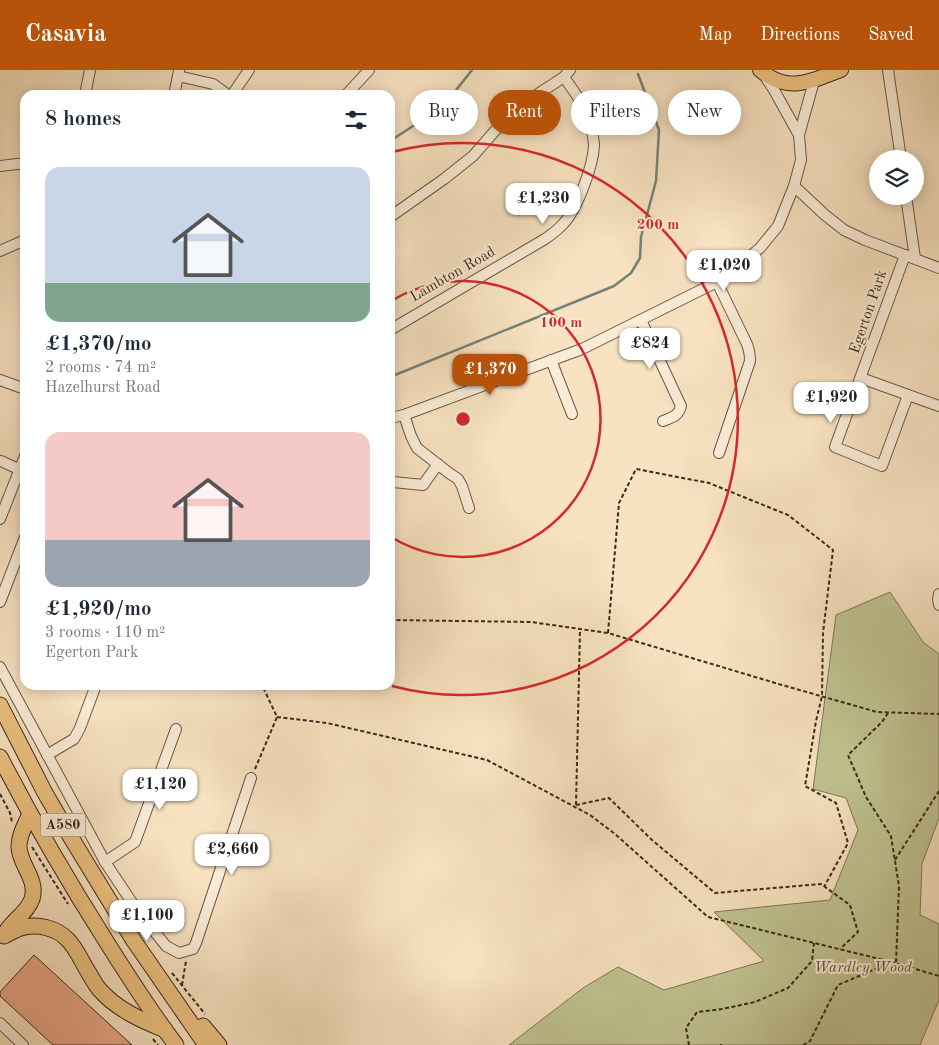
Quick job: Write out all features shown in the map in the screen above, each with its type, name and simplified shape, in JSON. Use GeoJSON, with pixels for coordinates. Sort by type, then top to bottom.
{"type":"FeatureCollection","features":[{"type":"Feature","properties":{"kind":"highway","name":"A580"},"geometry":{"type":"LineString","coordinates":[[0,705],[45,794],[134,941],[206,1045]]}},
{"type":"Feature","properties":{"kind":"highway","name":"A580"},"geometry":{"type":"LineString","coordinates":[[0,757],[30,814],[86,910],[176,1045]]}},
{"type":"Feature","properties":{"kind":"highway"},"geometry":{"type":"LineString","coordinates":[[2,938],[26,910],[33,896],[32,881],[19,847],[21,834],[30,814]]}},
{"type":"Feature","properties":{"kind":"highway"},"geometry":{"type":"LineString","coordinates":[[2,938],[22,928],[31,926],[48,928],[58,932],[68,940],[99,989],[109,999],[124,1010],[165,1030]]}},
{"type":"Feature","properties":{"kind":"highway","name":"A580"},"geometry":{"type":"LineString","coordinates":[[134,941],[219,1045]]}},
{"type":"Feature","properties":{"kind":"main road"},"geometry":{"type":"LineString","coordinates":[[760,71],[774,80],[789,84],[801,84],[841,70]]}},
{"type":"Feature","properties":{"kind":"street"},"geometry":{"type":"LineString","coordinates":[[86,90],[90,70]]}},
{"type":"Feature","properties":{"kind":"street"},"geometry":{"type":"LineString","coordinates":[[235,90],[249,70]]}},
{"type":"Feature","properties":{"kind":"street"},"geometry":{"type":"LineString","coordinates":[[351,90],[369,70]]}},
{"type":"Feature","properties":{"kind":"street"},"geometry":{"type":"LineString","coordinates":[[888,70],[899,150]]}},
{"type":"Feature","properties":{"kind":"street"},"geometry":{"type":"LineString","coordinates":[[395,417],[582,349],[717,282],[760,248],[778,226],[802,160],[799,135],[774,90],[760,71]]}},
{"type":"Feature","properties":{"kind":"street"},"geometry":{"type":"LineString","coordinates":[[175,90],[178,73],[213,84],[222,90]]}},
{"type":"Feature","properties":{"kind":"street"},"geometry":{"type":"LineString","coordinates":[[395,213],[473,156],[507,116],[518,107],[567,74]]}},
{"type":"Feature","properties":{"kind":"street","name":"Lambton Road"},"geometry":{"type":"LineString","coordinates":[[395,327],[545,239],[564,224],[584,183],[594,147],[590,122],[567,74]]}},
{"type":"Feature","properties":{"kind":"street"},"geometry":{"type":"LineString","coordinates":[[799,135],[814,81]]}},
{"type":"Feature","properties":{"kind":"street"},"geometry":{"type":"LineString","coordinates":[[0,166],[20,164]]}},
{"type":"Feature","properties":{"kind":"street"},"geometry":{"type":"LineString","coordinates":[[794,186],[844,230],[939,268]]}},
{"type":"Feature","properties":{"kind":"street"},"geometry":{"type":"LineString","coordinates":[[907,205],[910,257]]}},
{"type":"Feature","properties":{"kind":"street"},"geometry":{"type":"LineString","coordinates":[[0,251],[20,242]]}},
{"type":"Feature","properties":{"kind":"street","name":"Egerton Park"},"geometry":{"type":"LineString","coordinates":[[908,395],[882,466],[836,447],[861,378],[910,257]]}},
{"type":"Feature","properties":{"kind":"street"},"geometry":{"type":"LineString","coordinates":[[717,282],[748,345],[750,356],[726,444],[719,453]]}},
{"type":"Feature","properties":{"kind":"street"},"geometry":{"type":"LineString","coordinates":[[641,320],[680,406],[676,416],[663,421]]}},
{"type":"Feature","properties":{"kind":"street"},"geometry":{"type":"LineString","coordinates":[[551,360],[572,414]]}},
{"type":"Feature","properties":{"kind":"street","name":"Egerton Park"},"geometry":{"type":"LineString","coordinates":[[861,378],[939,406]]}},
{"type":"Feature","properties":{"kind":"street"},"geometry":{"type":"LineString","coordinates":[[0,380],[20,387]]}},
{"type":"Feature","properties":{"kind":"street"},"geometry":{"type":"LineString","coordinates":[[404,414],[411,436],[418,448],[458,479],[469,508]]}},
{"type":"Feature","properties":{"kind":"street"},"geometry":{"type":"LineString","coordinates":[[1,461],[20,470]]}},
{"type":"Feature","properties":{"kind":"street"},"geometry":{"type":"LineString","coordinates":[[395,482],[423,485],[438,464]]}},
{"type":"Feature","properties":{"kind":"street"},"geometry":{"type":"LineString","coordinates":[[0,519],[20,475]]}},
{"type":"Feature","properties":{"kind":"street"},"geometry":{"type":"LineString","coordinates":[[0,602],[20,550]]}},
{"type":"Feature","properties":{"kind":"street"},"geometry":{"type":"LineString","coordinates":[[939,594],[939,605]]}},
{"type":"Feature","properties":{"kind":"street"},"geometry":{"type":"LineString","coordinates":[[0,668],[105,862],[135,907],[166,946],[183,952],[192,949],[196,943],[251,778]]}},
{"type":"Feature","properties":{"kind":"street"},"geometry":{"type":"LineString","coordinates":[[47,756],[74,739],[94,690]]}},
{"type":"Feature","properties":{"kind":"street"},"geometry":{"type":"LineString","coordinates":[[105,862],[135,842],[176,729]]}},
{"type":"Feature","properties":{"kind":"street"},"geometry":{"type":"LineString","coordinates":[[56,812],[72,802]]}},
{"type":"Feature","properties":{"kind":"street"},"geometry":{"type":"LineString","coordinates":[[0,1023],[24,1045]]}},
{"type":"Feature","properties":{"kind":"street"},"geometry":{"type":"LineString","coordinates":[[7,1045],[14,1036]]}},
{"type":"Feature","properties":{"kind":"path"},"geometry":{"type":"LineString","coordinates":[[608,633],[619,503],[636,469],[709,483],[788,515],[833,550],[823,633],[822,696],[816,721],[806,786],[836,803],[848,843],[824,887]]}},
{"type":"Feature","properties":{"kind":"path"},"geometry":{"type":"LineString","coordinates":[[395,620],[531,622],[608,633],[877,712],[939,714]]}},
{"type":"Feature","properties":{"kind":"path"},"geometry":{"type":"LineString","coordinates":[[576,806],[580,629]]}},
{"type":"Feature","properties":{"kind":"path"},"geometry":{"type":"LineString","coordinates":[[264,690],[278,718]]}},
{"type":"Feature","properties":{"kind":"path"},"geometry":{"type":"LineString","coordinates":[[888,712],[882,722],[848,756],[866,797],[891,836],[899,886],[896,963]]}},
{"type":"Feature","properties":{"kind":"path"},"geometry":{"type":"LineString","coordinates":[[278,718],[326,723],[487,760],[590,815],[615,834],[708,917],[896,963],[939,976]]}},
{"type":"Feature","properties":{"kind":"path"},"geometry":{"type":"LineString","coordinates":[[251,778],[278,718]]}},
{"type":"Feature","properties":{"kind":"path"},"geometry":{"type":"LineString","coordinates":[[895,860],[939,791]]}},
{"type":"Feature","properties":{"kind":"path"},"geometry":{"type":"LineString","coordinates":[[576,806],[609,798],[652,840],[715,893],[821,884],[850,905],[858,932],[840,949]]}},
{"type":"Feature","properties":{"kind":"path"},"geometry":{"type":"LineString","coordinates":[[689,1045],[686,1028],[697,1012],[755,1002],[788,988],[812,961],[814,943]]}},
{"type":"Feature","properties":{"kind":"path"},"geometry":{"type":"LineString","coordinates":[[182,985],[183,952]]}},
{"type":"Feature","properties":{"kind":"path"},"geometry":{"type":"LineString","coordinates":[[803,1045],[810,1041],[838,985],[892,962]]}},
{"type":"Feature","properties":{"kind":"green space","name":"Wardley Wood"},"geometry":{"type":"Polygon","coordinates":[[[890,592],[923,642],[939,654],[939,818],[922,864],[920,915],[939,924],[939,1000],[920,1045],[509,1045],[583,988],[618,967],[664,990],[764,961],[714,912],[830,900],[858,830],[846,798],[813,789],[836,615],[890,592]]]}},
{"type":"Feature","properties":{"kind":"building"},"geometry":{"type":"Polygon","coordinates":[[[34,955],[132,1045],[53,1045],[0,996],[0,992],[34,955]]]}},
{"type":"Feature","properties":{"kind":"waterway"},"geometry":{"type":"LineString","coordinates":[[395,138],[427,117],[453,94],[472,70]]}},
{"type":"Feature","properties":{"kind":"waterway"},"geometry":{"type":"LineString","coordinates":[[395,375],[614,286],[631,273],[640,258],[641,237],[656,181],[659,130],[638,74]]}}]}
